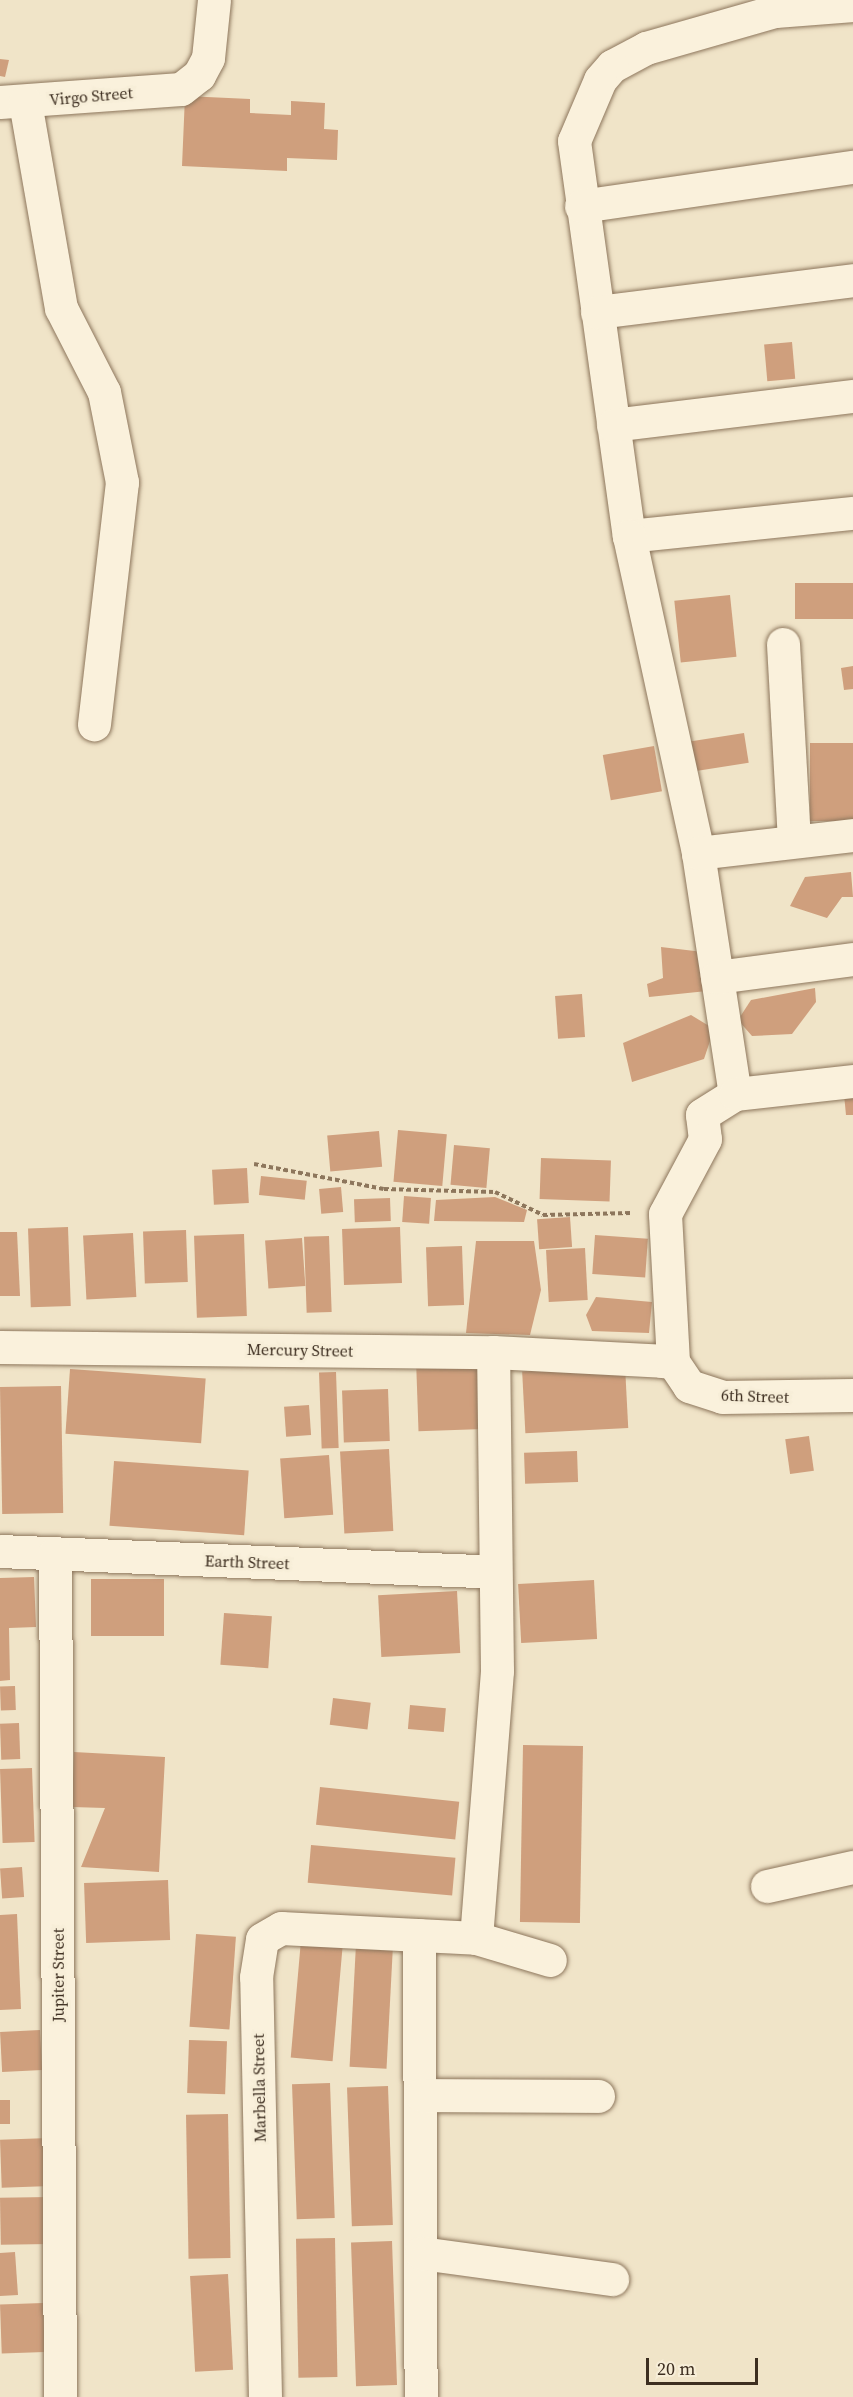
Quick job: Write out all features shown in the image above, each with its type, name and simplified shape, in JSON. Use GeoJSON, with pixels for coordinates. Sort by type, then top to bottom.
{"type":"FeatureCollection","features":[{"type":"Feature","properties":{"kind":"street","name":"Virgo Street"},"geometry":{"type":"LineString","coordinates":[[13,102],[181,89],[199,75],[207,58],[214,0]]}},
{"type":"Feature","properties":{"kind":"street"},"geometry":{"type":"LineString","coordinates":[[735,1094],[698,853],[629,536],[581,206],[577,130],[612,66],[646,48],[775,11],[853,5]]}},
{"type":"Feature","properties":{"kind":"street"},"geometry":{"type":"LineString","coordinates":[[13,102],[61,309],[104,392],[122,482],[94,724]]}},
{"type":"Feature","properties":{"kind":"street"},"geometry":{"type":"LineString","coordinates":[[581,206],[853,167]]}},
{"type":"Feature","properties":{"kind":"street"},"geometry":{"type":"LineString","coordinates":[[597,312],[853,280]]}},
{"type":"Feature","properties":{"kind":"street"},"geometry":{"type":"LineString","coordinates":[[613,425],[853,396]]}},
{"type":"Feature","properties":{"kind":"street"},"geometry":{"type":"LineString","coordinates":[[629,536],[853,513]]}},
{"type":"Feature","properties":{"kind":"street"},"geometry":{"type":"LineString","coordinates":[[783,644],[794,839]]}},
{"type":"Feature","properties":{"kind":"street"},"geometry":{"type":"LineString","coordinates":[[698,853],[794,839],[853,835]]}},
{"type":"Feature","properties":{"kind":"street"},"geometry":{"type":"LineString","coordinates":[[717,977],[853,959]]}},
{"type":"Feature","properties":{"kind":"street"},"geometry":{"type":"LineString","coordinates":[[673,1362],[665,1214],[705,1139],[702,1115],[735,1094],[853,1081]]}},
{"type":"Feature","properties":{"kind":"street","name":"Mercury Street"},"geometry":{"type":"LineString","coordinates":[[0,1347],[493,1352],[673,1362]]}},
{"type":"Feature","properties":{"kind":"street"},"geometry":{"type":"LineString","coordinates":[[476,1938],[497,1671],[493,1572],[493,1352]]}},
{"type":"Feature","properties":{"kind":"street","name":"6th Street"},"geometry":{"type":"LineString","coordinates":[[673,1362],[689,1386],[722,1397],[853,1395]]}},
{"type":"Feature","properties":{"kind":"street","name":"Earth Street"},"geometry":{"type":"LineString","coordinates":[[0,1551],[493,1572]]}},
{"type":"Feature","properties":{"kind":"street","name":"Jupiter Street"},"geometry":{"type":"LineString","coordinates":[[56,1553],[60,2397]]}},
{"type":"Feature","properties":{"kind":"street"},"geometry":{"type":"LineString","coordinates":[[767,1886],[853,1867]]}},
{"type":"Feature","properties":{"kind":"street","name":"Marbella Street"},"geometry":{"type":"LineString","coordinates":[[265,2397],[256,1977],[262,1939],[281,1928],[419,1935]]}},
{"type":"Feature","properties":{"kind":"street"},"geometry":{"type":"LineString","coordinates":[[421,2397],[419,1935],[476,1938],[550,1960]]}},
{"type":"Feature","properties":{"kind":"street"},"geometry":{"type":"LineString","coordinates":[[421,2095],[598,2096]]}},
{"type":"Feature","properties":{"kind":"street"},"geometry":{"type":"LineString","coordinates":[[421,2253],[612,2279]]}},
{"type":"Feature","properties":{"kind":"path"},"geometry":{"type":"LineString","coordinates":[[254,1164],[384,1189],[463,1195],[495,1192],[543,1215],[665,1214]]}},
{"type":"Feature","properties":{"kind":"building"},"geometry":{"type":"Polygon","coordinates":[[[0,59],[9,60],[5,77],[0,76],[0,59]]]}},
{"type":"Feature","properties":{"kind":"building"},"geometry":{"type":"Polygon","coordinates":[[[185,96],[250,99],[250,113],[291,115],[291,101],[325,103],[324,129],[338,130],[337,160],[287,158],[287,171],[182,166],[185,96]]]}},
{"type":"Feature","properties":{"kind":"building"},"geometry":{"type":"Polygon","coordinates":[[[792,342],[795,379],[767,381],[764,344],[792,342]]]}},
{"type":"Feature","properties":{"kind":"building"},"geometry":{"type":"Polygon","coordinates":[[[795,583],[853,583],[853,619],[795,619],[795,583]]]}},
{"type":"Feature","properties":{"kind":"building"},"geometry":{"type":"Polygon","coordinates":[[[730,595],[736,657],[681,663],[674,601],[730,595]]]}},
{"type":"Feature","properties":{"kind":"building"},"geometry":{"type":"Polygon","coordinates":[[[853,666],[853,689],[844,690],[841,668],[853,666]]]}},
{"type":"Feature","properties":{"kind":"building"},"geometry":{"type":"Polygon","coordinates":[[[744,733],[749,763],[691,772],[687,742],[744,733]]]}},
{"type":"Feature","properties":{"kind":"building"},"geometry":{"type":"Polygon","coordinates":[[[810,743],[853,743],[853,821],[810,821],[810,743]]]}},
{"type":"Feature","properties":{"kind":"building"},"geometry":{"type":"Polygon","coordinates":[[[654,746],[662,791],[611,800],[603,755],[654,746]]]}},
{"type":"Feature","properties":{"kind":"building"},"geometry":{"type":"Polygon","coordinates":[[[851,872],[853,897],[842,897],[827,918],[790,906],[805,877],[851,872]]]}},
{"type":"Feature","properties":{"kind":"building"},"geometry":{"type":"Polygon","coordinates":[[[661,947],[703,952],[707,991],[649,997],[647,984],[663,978],[661,947]]]}},
{"type":"Feature","properties":{"kind":"building"},"geometry":{"type":"Polygon","coordinates":[[[815,988],[816,1002],[792,1034],[752,1036],[738,1020],[751,1000],[815,988]]]}},
{"type":"Feature","properties":{"kind":"building"},"geometry":{"type":"Polygon","coordinates":[[[582,994],[585,1037],[558,1039],[555,996],[582,994]]]}},
{"type":"Feature","properties":{"kind":"building"},"geometry":{"type":"Polygon","coordinates":[[[691,1015],[714,1029],[704,1059],[632,1082],[623,1043],[691,1015]]]}},
{"type":"Feature","properties":{"kind":"building"},"geometry":{"type":"Polygon","coordinates":[[[853,1083],[853,1115],[846,1115],[843,1084],[853,1083]]]}},
{"type":"Feature","properties":{"kind":"building"},"geometry":{"type":"Polygon","coordinates":[[[398,1130],[447,1134],[442,1186],[393,1182],[398,1130]]]}},
{"type":"Feature","properties":{"kind":"building"},"geometry":{"type":"Polygon","coordinates":[[[379,1131],[382,1167],[330,1171],[327,1136],[379,1131]]]}},
{"type":"Feature","properties":{"kind":"building"},"geometry":{"type":"Polygon","coordinates":[[[454,1145],[490,1148],[486,1188],[451,1185],[454,1145]]]}},
{"type":"Feature","properties":{"kind":"building"},"geometry":{"type":"Polygon","coordinates":[[[541,1158],[611,1160],[610,1201],[540,1199],[541,1158]]]}},
{"type":"Feature","properties":{"kind":"building"},"geometry":{"type":"Polygon","coordinates":[[[247,1168],[249,1203],[214,1205],[212,1170],[247,1168]]]}},
{"type":"Feature","properties":{"kind":"building"},"geometry":{"type":"Polygon","coordinates":[[[261,1176],[307,1181],[305,1200],[259,1195],[261,1176]]]}},
{"type":"Feature","properties":{"kind":"building"},"geometry":{"type":"Polygon","coordinates":[[[341,1187],[343,1212],[321,1214],[319,1189],[341,1187]]]}},
{"type":"Feature","properties":{"kind":"building"},"geometry":{"type":"Polygon","coordinates":[[[404,1196],[431,1198],[429,1224],[402,1222],[404,1196]]]}},
{"type":"Feature","properties":{"kind":"building"},"geometry":{"type":"Polygon","coordinates":[[[495,1197],[527,1210],[524,1222],[434,1221],[436,1200],[495,1197]]]}},
{"type":"Feature","properties":{"kind":"building"},"geometry":{"type":"Polygon","coordinates":[[[390,1198],[391,1221],[355,1222],[354,1199],[390,1198]]]}},
{"type":"Feature","properties":{"kind":"building"},"geometry":{"type":"Polygon","coordinates":[[[570,1217],[572,1247],[539,1249],[537,1219],[570,1217]]]}},
{"type":"Feature","properties":{"kind":"building"},"geometry":{"type":"Polygon","coordinates":[[[68,1227],[71,1306],[31,1307],[28,1228],[68,1227]]]}},
{"type":"Feature","properties":{"kind":"building"},"geometry":{"type":"Polygon","coordinates":[[[400,1227],[402,1283],[344,1285],[342,1229],[400,1227]]]}},
{"type":"Feature","properties":{"kind":"building"},"geometry":{"type":"Polygon","coordinates":[[[186,1230],[188,1282],[145,1283],[143,1232],[186,1230]]]}},
{"type":"Feature","properties":{"kind":"building"},"geometry":{"type":"Polygon","coordinates":[[[0,1232],[17,1232],[20,1296],[0,1296],[0,1232]]]}},
{"type":"Feature","properties":{"kind":"building"},"geometry":{"type":"Polygon","coordinates":[[[133,1233],[136,1297],[86,1300],[83,1236],[133,1233]]]}},
{"type":"Feature","properties":{"kind":"building"},"geometry":{"type":"Polygon","coordinates":[[[244,1234],[247,1316],[197,1318],[194,1236],[244,1234]]]}},
{"type":"Feature","properties":{"kind":"building"},"geometry":{"type":"Polygon","coordinates":[[[595,1235],[648,1239],[645,1278],[592,1274],[595,1235]]]}},
{"type":"Feature","properties":{"kind":"building"},"geometry":{"type":"Polygon","coordinates":[[[329,1236],[332,1312],[307,1313],[304,1237],[329,1236]]]}},
{"type":"Feature","properties":{"kind":"building"},"geometry":{"type":"Polygon","coordinates":[[[302,1238],[305,1286],[268,1288],[265,1241],[302,1238]]]}},
{"type":"Feature","properties":{"kind":"building"},"geometry":{"type":"Polygon","coordinates":[[[476,1241],[534,1241],[541,1290],[530,1335],[466,1333],[476,1241]]]}},
{"type":"Feature","properties":{"kind":"building"},"geometry":{"type":"Polygon","coordinates":[[[462,1246],[464,1305],[428,1306],[426,1247],[462,1246]]]}},
{"type":"Feature","properties":{"kind":"building"},"geometry":{"type":"Polygon","coordinates":[[[585,1248],[588,1300],[549,1302],[546,1250],[585,1248]]]}},
{"type":"Feature","properties":{"kind":"building"},"geometry":{"type":"Polygon","coordinates":[[[596,1297],[652,1302],[649,1333],[592,1331],[586,1315],[596,1297]]]}},
{"type":"Feature","properties":{"kind":"building"},"geometry":{"type":"Polygon","coordinates":[[[481,1358],[483,1429],[419,1431],[416,1360],[481,1358]]]}},
{"type":"Feature","properties":{"kind":"building"},"geometry":{"type":"Polygon","coordinates":[[[625,1366],[628,1428],[525,1433],[522,1371],[625,1366]]]}},
{"type":"Feature","properties":{"kind":"building"},"geometry":{"type":"Polygon","coordinates":[[[70,1369],[206,1378],[201,1443],[65,1434],[70,1369]]]}},
{"type":"Feature","properties":{"kind":"building"},"geometry":{"type":"Polygon","coordinates":[[[336,1372],[339,1448],[322,1449],[319,1373],[336,1372]]]}},
{"type":"Feature","properties":{"kind":"building"},"geometry":{"type":"Polygon","coordinates":[[[61,1386],[63,1513],[2,1514],[0,1387],[61,1386]]]}},
{"type":"Feature","properties":{"kind":"building"},"geometry":{"type":"Polygon","coordinates":[[[388,1389],[390,1441],[344,1443],[342,1391],[388,1389]]]}},
{"type":"Feature","properties":{"kind":"building"},"geometry":{"type":"Polygon","coordinates":[[[309,1405],[311,1435],[286,1437],[284,1407],[309,1405]]]}},
{"type":"Feature","properties":{"kind":"building"},"geometry":{"type":"Polygon","coordinates":[[[809,1436],[814,1471],[790,1474],[785,1439],[809,1436]]]}},
{"type":"Feature","properties":{"kind":"building"},"geometry":{"type":"Polygon","coordinates":[[[389,1449],[393,1531],[344,1533],[340,1452],[389,1449]]]}},
{"type":"Feature","properties":{"kind":"building"},"geometry":{"type":"Polygon","coordinates":[[[577,1451],[578,1482],[525,1484],[524,1453],[577,1451]]]}},
{"type":"Feature","properties":{"kind":"building"},"geometry":{"type":"Polygon","coordinates":[[[329,1455],[333,1515],[284,1518],[280,1458],[329,1455]]]}},
{"type":"Feature","properties":{"kind":"building"},"geometry":{"type":"Polygon","coordinates":[[[114,1461],[249,1470],[244,1535],[109,1526],[114,1461]]]}},
{"type":"Feature","properties":{"kind":"building"},"geometry":{"type":"Polygon","coordinates":[[[34,1577],[36,1627],[9,1628],[10,1680],[0,1681],[0,1578],[34,1577]]]}},
{"type":"Feature","properties":{"kind":"building"},"geometry":{"type":"Polygon","coordinates":[[[91,1579],[164,1579],[164,1636],[91,1636],[91,1579]]]}},
{"type":"Feature","properties":{"kind":"building"},"geometry":{"type":"Polygon","coordinates":[[[594,1580],[597,1639],[521,1643],[518,1584],[594,1580]]]}},
{"type":"Feature","properties":{"kind":"building"},"geometry":{"type":"Polygon","coordinates":[[[457,1591],[460,1653],[381,1657],[378,1595],[457,1591]]]}},
{"type":"Feature","properties":{"kind":"building"},"geometry":{"type":"Polygon","coordinates":[[[224,1613],[272,1616],[268,1668],[220,1665],[224,1613]]]}},
{"type":"Feature","properties":{"kind":"building"},"geometry":{"type":"Polygon","coordinates":[[[15,1686],[16,1710],[1,1711],[0,1687],[15,1686]]]}},
{"type":"Feature","properties":{"kind":"building"},"geometry":{"type":"Polygon","coordinates":[[[333,1698],[371,1703],[367,1729],[330,1725],[333,1698]]]}},
{"type":"Feature","properties":{"kind":"building"},"geometry":{"type":"Polygon","coordinates":[[[410,1705],[446,1708],[444,1732],[408,1729],[410,1705]]]}},
{"type":"Feature","properties":{"kind":"building"},"geometry":{"type":"Polygon","coordinates":[[[19,1723],[20,1759],[1,1760],[0,1724],[19,1723]]]}},
{"type":"Feature","properties":{"kind":"building"},"geometry":{"type":"Polygon","coordinates":[[[523,1745],[583,1746],[580,1923],[520,1922],[523,1745]]]}},
{"type":"Feature","properties":{"kind":"building"},"geometry":{"type":"Polygon","coordinates":[[[74,1752],[165,1757],[159,1872],[81,1867],[105,1808],[72,1807],[74,1752]]]}},
{"type":"Feature","properties":{"kind":"building"},"geometry":{"type":"Polygon","coordinates":[[[32,1768],[35,1842],[3,1843],[0,1769],[32,1768]]]}},
{"type":"Feature","properties":{"kind":"building"},"geometry":{"type":"Polygon","coordinates":[[[320,1787],[459,1802],[455,1839],[316,1825],[320,1787]]]}},
{"type":"Feature","properties":{"kind":"building"},"geometry":{"type":"Polygon","coordinates":[[[311,1845],[455,1858],[452,1895],[308,1883],[311,1845]]]}},
{"type":"Feature","properties":{"kind":"building"},"geometry":{"type":"Polygon","coordinates":[[[22,1867],[24,1897],[2,1898],[0,1869],[22,1867]]]}},
{"type":"Feature","properties":{"kind":"building"},"geometry":{"type":"Polygon","coordinates":[[[168,1880],[170,1940],[86,1943],[84,1883],[168,1880]]]}},
{"type":"Feature","properties":{"kind":"building"},"geometry":{"type":"Polygon","coordinates":[[[17,1914],[21,2009],[0,2010],[0,1915],[17,1914]]]}},
{"type":"Feature","properties":{"kind":"building"},"geometry":{"type":"Polygon","coordinates":[[[196,1934],[236,1937],[229,2030],[190,2027],[196,1934]]]}},
{"type":"Feature","properties":{"kind":"building"},"geometry":{"type":"Polygon","coordinates":[[[301,1940],[343,1944],[333,2061],[291,2058],[301,1940]]]}},
{"type":"Feature","properties":{"kind":"building"},"geometry":{"type":"Polygon","coordinates":[[[356,1944],[393,1946],[387,2069],[350,2067],[356,1944]]]}},
{"type":"Feature","properties":{"kind":"building"},"geometry":{"type":"Polygon","coordinates":[[[40,2030],[42,2070],[2,2072],[0,2032],[40,2030]]]}},
{"type":"Feature","properties":{"kind":"building"},"geometry":{"type":"Polygon","coordinates":[[[189,2040],[227,2041],[225,2094],[187,2093],[189,2040]]]}},
{"type":"Feature","properties":{"kind":"building"},"geometry":{"type":"Polygon","coordinates":[[[330,2083],[335,2218],[297,2219],[292,2084],[330,2083]]]}},
{"type":"Feature","properties":{"kind":"building"},"geometry":{"type":"Polygon","coordinates":[[[388,2086],[393,2225],[352,2226],[347,2087],[388,2086]]]}},
{"type":"Feature","properties":{"kind":"building"},"geometry":{"type":"Polygon","coordinates":[[[0,2100],[10,2100],[10,2124],[0,2124],[0,2100]]]}},
{"type":"Feature","properties":{"kind":"building"},"geometry":{"type":"Polygon","coordinates":[[[228,2114],[231,2258],[189,2259],[186,2115],[228,2114]]]}},
{"type":"Feature","properties":{"kind":"building"},"geometry":{"type":"Polygon","coordinates":[[[49,2138],[51,2186],[2,2188],[0,2140],[49,2138]]]}},
{"type":"Feature","properties":{"kind":"building"},"geometry":{"type":"Polygon","coordinates":[[[49,2197],[50,2244],[1,2245],[0,2198],[49,2197]]]}},
{"type":"Feature","properties":{"kind":"building"},"geometry":{"type":"Polygon","coordinates":[[[335,2238],[337,2377],[298,2378],[296,2239],[335,2238]]]}},
{"type":"Feature","properties":{"kind":"building"},"geometry":{"type":"Polygon","coordinates":[[[392,2241],[397,2385],[356,2386],[351,2242],[392,2241]]]}},
{"type":"Feature","properties":{"kind":"building"},"geometry":{"type":"Polygon","coordinates":[[[15,2252],[18,2295],[0,2296],[0,2253],[15,2252]]]}},
{"type":"Feature","properties":{"kind":"building"},"geometry":{"type":"Polygon","coordinates":[[[228,2274],[233,2370],[195,2372],[190,2276],[228,2274]]]}},
{"type":"Feature","properties":{"kind":"building"},"geometry":{"type":"Polygon","coordinates":[[[43,2303],[45,2352],[2,2353],[0,2305],[43,2303]]]}}]}
